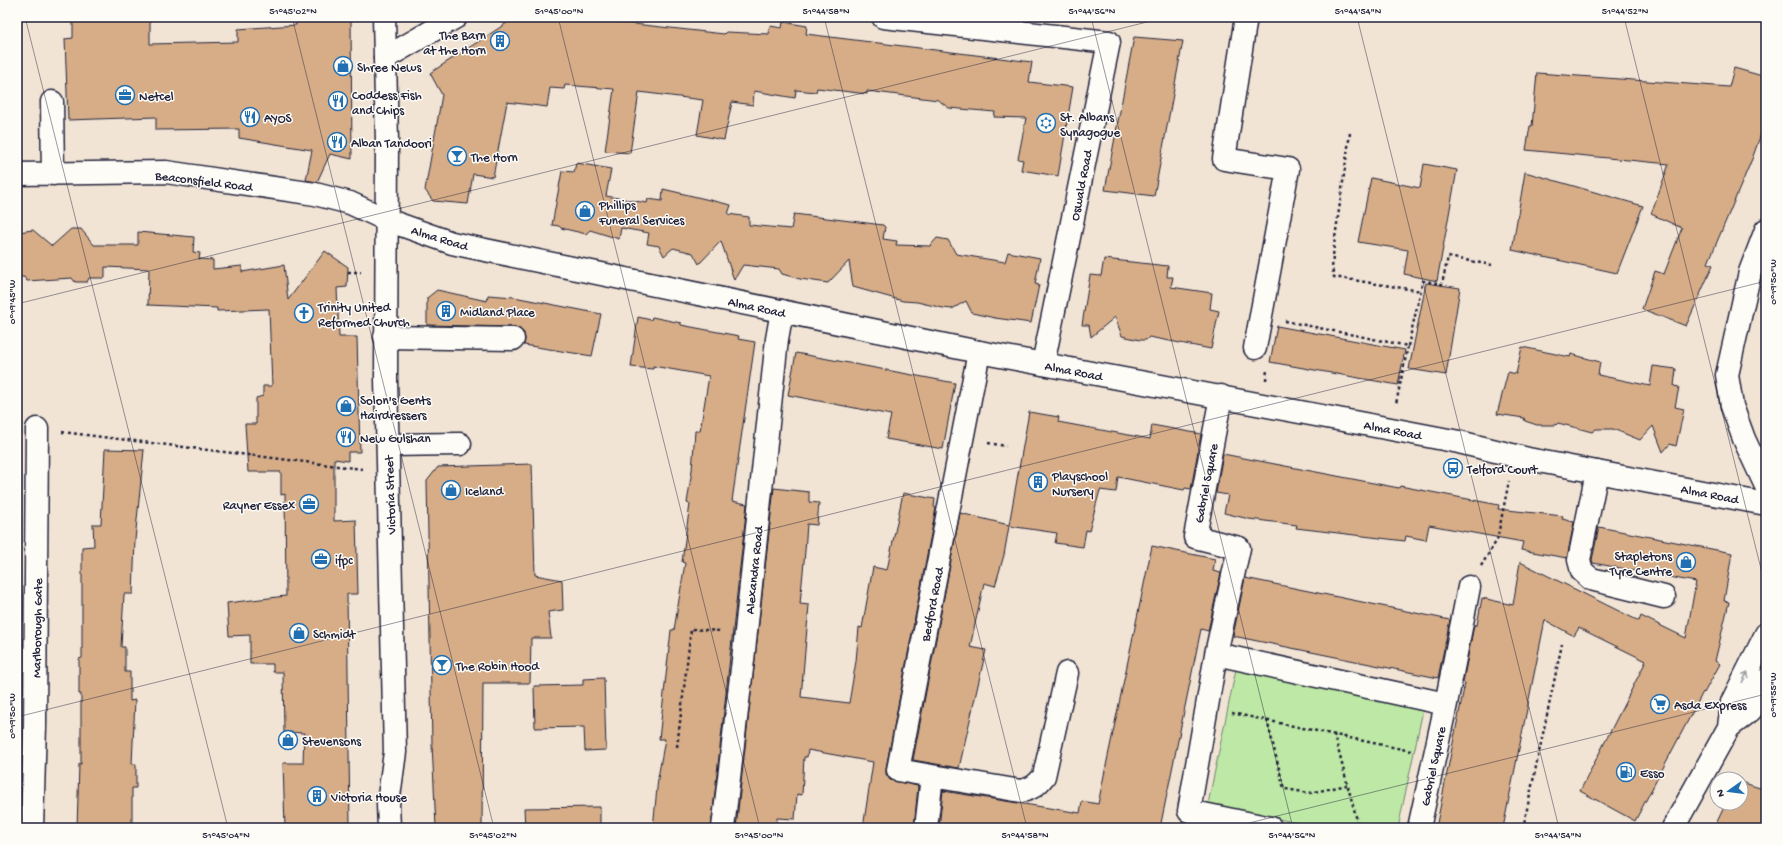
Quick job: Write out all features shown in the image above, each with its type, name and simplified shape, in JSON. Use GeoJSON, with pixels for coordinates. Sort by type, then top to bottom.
{"type":"FeatureCollection","features":[{"type":"Feature","properties":{"kind":"street","name":"Victoria Street"},"geometry":{"type":"LineString","coordinates":[[384,17],[387,141],[385,337],[395,752],[388,804],[389,828]]}},
{"type":"Feature","properties":{"kind":"street"},"geometry":{"type":"LineString","coordinates":[[385,58],[456,17]]}},
{"type":"Feature","properties":{"kind":"street","name":"Oswald Road"},"geometry":{"type":"LineString","coordinates":[[891,17],[1109,42],[1043,364]]}},
{"type":"Feature","properties":{"kind":"street"},"geometry":{"type":"LineString","coordinates":[[1246,17],[1224,159],[1288,169],[1255,348]]}},
{"type":"Feature","properties":{"kind":"street"},"geometry":{"type":"LineString","coordinates":[[52,102],[53,174]]}},
{"type":"Feature","properties":{"kind":"street","name":"Beaconsfield Road"},"geometry":{"type":"LineString","coordinates":[[17,174],[166,172],[315,194],[350,203],[387,220]]}},
{"type":"Feature","properties":{"kind":"street","name":"Alma Road"},"geometry":{"type":"LineString","coordinates":[[387,220],[452,243],[979,352],[1221,396],[1459,442],[1597,472],[1766,504]]}},
{"type":"Feature","properties":{"kind":"street"},"geometry":{"type":"LineString","coordinates":[[1766,230],[1750,272],[1728,375],[1732,406],[1744,440],[1766,486]]}},
{"type":"Feature","properties":{"kind":"street","name":"Alexandra Road"},"geometry":{"type":"LineString","coordinates":[[723,828],[746,632],[776,347],[782,311]]}},
{"type":"Feature","properties":{"kind":"street"},"geometry":{"type":"LineString","coordinates":[[385,337],[513,339]]}},
{"type":"Feature","properties":{"kind":"street","name":"Bedford Road"},"geometry":{"type":"LineString","coordinates":[[932,776],[898,770],[979,352]]}},
{"type":"Feature","properties":{"kind":"street","name":"Gabriel Square"},"geometry":{"type":"LineString","coordinates":[[1221,396],[1195,536],[1239,548],[1216,654],[1189,811],[1271,828]]}},
{"type":"Feature","properties":{"kind":"street","name":"Marlborough Gate"},"geometry":{"type":"LineString","coordinates":[[32,828],[35,726],[38,429]]}},
{"type":"Feature","properties":{"kind":"street"},"geometry":{"type":"LineString","coordinates":[[388,445],[460,444]]}},
{"type":"Feature","properties":{"kind":"street"},"geometry":{"type":"LineString","coordinates":[[1597,472],[1579,560],[1582,571],[1591,580],[1664,597]]}},
{"type":"Feature","properties":{"kind":"street","name":"Gabriel Square"},"geometry":{"type":"LineString","coordinates":[[1419,828],[1446,704],[1469,587]]}},
{"type":"Feature","properties":{"kind":"street"},"geometry":{"type":"LineString","coordinates":[[1673,828],[1729,727],[1732,702],[1766,634]]}},
{"type":"Feature","properties":{"kind":"street"},"geometry":{"type":"LineString","coordinates":[[1216,654],[1446,704]]}},
{"type":"Feature","properties":{"kind":"street"},"geometry":{"type":"LineString","coordinates":[[926,828],[932,776],[1022,791],[1037,785],[1044,776],[1067,673]]}},
{"type":"Feature","properties":{"kind":"street"},"geometry":{"type":"LineString","coordinates":[[1729,727],[1751,710],[1766,680]]}},
{"type":"Feature","properties":{"kind":"path"},"geometry":{"type":"LineString","coordinates":[[1350,133],[1334,245],[1332,268],[1334,277],[1421,291]]}},
{"type":"Feature","properties":{"kind":"path"},"geometry":{"type":"LineString","coordinates":[[1391,429],[1423,280],[1442,284],[1448,257],[1492,265]]}},
{"type":"Feature","properties":{"kind":"path"},"geometry":{"type":"LineString","coordinates":[[348,272],[362,272]]}},
{"type":"Feature","properties":{"kind":"path"},"geometry":{"type":"LineString","coordinates":[[1285,321],[1408,346]]}},
{"type":"Feature","properties":{"kind":"path"},"geometry":{"type":"LineString","coordinates":[[38,429],[389,472]]}},
{"type":"Feature","properties":{"kind":"path"},"geometry":{"type":"LineString","coordinates":[[1469,587],[1497,540],[1514,455]]}},
{"type":"Feature","properties":{"kind":"path"},"geometry":{"type":"LineString","coordinates":[[677,747],[690,629],[746,632]]}},
{"type":"Feature","properties":{"kind":"path"},"geometry":{"type":"LineString","coordinates":[[1523,828],[1562,644]]}},
{"type":"Feature","properties":{"kind":"path"},"geometry":{"type":"LineString","coordinates":[[1207,708],[1434,756]]}},
{"type":"Feature","properties":{"kind":"path"},"geometry":{"type":"LineString","coordinates":[[1267,720],[1285,789],[1310,793],[1347,785]]}},
{"type":"Feature","properties":{"kind":"path"},"geometry":{"type":"LineString","coordinates":[[1334,734],[1360,828]]}},
{"type":"Feature","properties":{"kind":"green space"},"geometry":{"type":"Polygon","coordinates":[[[1236,669],[1423,710],[1398,828],[1321,828],[1208,804],[1236,669]]]}},
{"type":"Feature","properties":{"kind":"building"},"geometry":{"type":"Polygon","coordinates":[[[73,17],[150,17],[150,44],[238,42],[238,29],[296,25],[295,18],[351,17],[352,159],[330,154],[317,182],[306,180],[312,150],[239,138],[239,129],[156,130],[156,117],[68,120],[65,39],[73,38],[73,17]]]}},
{"type":"Feature","properties":{"kind":"building"},"geometry":{"type":"Polygon","coordinates":[[[516,17],[552,17],[579,20],[580,18],[724,34],[726,32],[769,34],[770,26],[782,28],[783,22],[807,26],[806,34],[1032,62],[1029,82],[1073,87],[1058,176],[1021,170],[1023,160],[1018,159],[1026,118],[994,117],[995,112],[949,108],[938,100],[867,91],[867,94],[817,88],[816,92],[796,90],[795,98],[754,91],[753,105],[732,102],[724,140],[697,135],[703,100],[639,92],[630,153],[605,151],[614,89],[565,85],[564,89],[550,88],[547,107],[507,102],[493,177],[473,174],[468,204],[433,201],[425,190],[442,95],[430,73],[516,17]]]}},
{"type":"Feature","properties":{"kind":"building"},"geometry":{"type":"Polygon","coordinates":[[[1134,37],[1183,41],[1154,196],[1105,190],[1134,37]]]}},
{"type":"Feature","properties":{"kind":"building"},"geometry":{"type":"Polygon","coordinates":[[[1734,68],[1766,77],[1766,120],[1752,159],[1708,263],[1713,265],[1686,326],[1642,309],[1655,271],[1664,274],[1682,228],[1651,214],[1669,164],[1526,150],[1530,126],[1532,126],[1537,73],[1729,87],[1734,68]]]}},
{"type":"Feature","properties":{"kind":"building"},"geometry":{"type":"Polygon","coordinates":[[[576,163],[611,169],[606,196],[647,203],[648,199],[662,201],[663,189],[731,205],[728,214],[749,217],[749,225],[791,229],[794,214],[883,225],[885,227],[883,239],[897,241],[896,245],[930,246],[937,238],[948,240],[956,254],[1005,262],[1008,252],[1040,258],[1035,284],[1039,285],[1031,323],[972,313],[966,301],[952,309],[943,308],[917,302],[903,301],[853,287],[849,261],[828,283],[800,279],[782,274],[779,269],[743,265],[734,280],[721,241],[699,264],[693,253],[673,248],[664,256],[659,246],[647,244],[649,233],[621,228],[619,239],[590,230],[586,234],[552,225],[562,171],[574,172],[576,163]]]}},
{"type":"Feature","properties":{"kind":"building"},"geometry":{"type":"Polygon","coordinates":[[[1424,164],[1457,170],[1437,281],[1404,274],[1408,250],[1358,242],[1371,178],[1420,188],[1424,164]]]}},
{"type":"Feature","properties":{"kind":"building"},"geometry":{"type":"Polygon","coordinates":[[[1525,172],[1643,206],[1617,273],[1512,250],[1525,172]]]}},
{"type":"Feature","properties":{"kind":"building"},"geometry":{"type":"Polygon","coordinates":[[[71,229],[81,229],[94,245],[138,245],[138,232],[194,237],[193,252],[200,253],[199,259],[213,260],[213,269],[242,266],[242,272],[284,265],[288,300],[325,251],[348,267],[347,287],[337,288],[339,337],[357,337],[360,452],[348,452],[348,461],[334,459],[334,521],[356,520],[358,594],[347,594],[350,828],[285,828],[283,763],[303,763],[304,733],[284,732],[283,672],[273,672],[273,664],[250,664],[250,635],[229,636],[227,603],[286,596],[285,494],[281,495],[281,472],[248,472],[245,424],[256,424],[256,398],[263,396],[263,386],[272,386],[269,309],[217,311],[217,308],[148,305],[149,269],[105,267],[105,278],[89,278],[87,282],[75,282],[72,278],[27,281],[24,277],[19,277],[18,232],[33,230],[52,246],[71,229]]]}},
{"type":"Feature","properties":{"kind":"building"},"geometry":{"type":"Polygon","coordinates":[[[1104,259],[1168,266],[1167,277],[1173,277],[1171,287],[1212,293],[1210,309],[1219,311],[1211,349],[1149,337],[1146,340],[1140,340],[1122,336],[1115,317],[1091,337],[1089,325],[1082,325],[1090,275],[1101,276],[1104,259]]]}},
{"type":"Feature","properties":{"kind":"building"},"geometry":{"type":"Polygon","coordinates":[[[1426,283],[1460,288],[1446,375],[1409,369],[1426,283]]]}},
{"type":"Feature","properties":{"kind":"building"},"geometry":{"type":"Polygon","coordinates":[[[437,290],[487,301],[488,295],[514,297],[601,314],[592,356],[524,345],[524,333],[520,329],[514,327],[427,325],[427,298],[437,290]]]}},
{"type":"Feature","properties":{"kind":"building"},"geometry":{"type":"Polygon","coordinates":[[[638,317],[651,320],[652,317],[681,323],[681,325],[739,336],[738,339],[755,342],[732,501],[747,504],[711,828],[653,828],[658,778],[665,739],[659,739],[671,630],[674,630],[685,563],[682,562],[690,504],[687,503],[692,470],[695,431],[700,431],[709,376],[653,366],[653,369],[631,367],[638,317]]]}},
{"type":"Feature","properties":{"kind":"building"},"geometry":{"type":"Polygon","coordinates":[[[1277,326],[1405,350],[1398,385],[1270,362],[1277,326]]]}},
{"type":"Feature","properties":{"kind":"building"},"geometry":{"type":"Polygon","coordinates":[[[1522,347],[1570,357],[1571,354],[1600,362],[1598,375],[1650,386],[1653,366],[1676,369],[1674,386],[1679,387],[1675,407],[1684,409],[1676,446],[1670,444],[1663,452],[1653,426],[1640,440],[1613,429],[1596,429],[1592,432],[1558,423],[1556,425],[1537,425],[1525,421],[1524,418],[1497,414],[1508,372],[1516,374],[1522,347]]]}},
{"type":"Feature","properties":{"kind":"building"},"geometry":{"type":"Polygon","coordinates":[[[796,353],[955,383],[943,449],[886,439],[891,415],[788,395],[796,353]]]}},
{"type":"Feature","properties":{"kind":"building"},"geometry":{"type":"Polygon","coordinates":[[[1029,412],[1059,417],[1058,422],[1150,439],[1152,425],[1201,434],[1191,489],[1185,488],[1184,490],[1118,477],[1116,492],[1100,490],[1089,531],[1086,530],[1083,547],[1055,543],[1057,533],[1009,526],[1004,555],[995,586],[984,583],[970,647],[986,650],[959,768],[913,760],[960,513],[1009,525],[1029,412]]]}},
{"type":"Feature","properties":{"kind":"building"},"geometry":{"type":"Polygon","coordinates":[[[105,449],[144,450],[135,540],[133,594],[124,594],[121,647],[125,647],[125,672],[130,672],[130,701],[135,700],[132,764],[136,764],[136,788],[132,788],[132,828],[77,828],[79,764],[81,764],[81,694],[79,694],[79,659],[82,658],[82,547],[94,546],[93,524],[101,524],[105,449]]]}},
{"type":"Feature","properties":{"kind":"building"},"geometry":{"type":"Polygon","coordinates":[[[1223,454],[1399,488],[1400,486],[1499,505],[1498,509],[1563,516],[1562,519],[1574,522],[1567,558],[1521,550],[1523,542],[1429,525],[1426,540],[1406,536],[1405,541],[1296,528],[1297,525],[1249,519],[1224,513],[1228,495],[1216,493],[1223,454]]]}},
{"type":"Feature","properties":{"kind":"building"},"geometry":{"type":"Polygon","coordinates":[[[532,464],[535,575],[562,580],[563,610],[548,612],[551,638],[531,638],[530,683],[483,683],[482,828],[436,828],[432,744],[427,481],[438,467],[532,464]]]}},
{"type":"Feature","properties":{"kind":"building"},"geometry":{"type":"Polygon","coordinates":[[[774,488],[809,492],[809,502],[819,503],[817,525],[807,524],[800,604],[809,605],[801,697],[849,703],[856,661],[859,627],[862,628],[873,567],[887,570],[903,493],[935,499],[934,507],[936,508],[886,768],[886,774],[890,780],[918,786],[914,828],[863,828],[873,762],[808,750],[807,757],[804,757],[802,795],[797,794],[795,819],[777,818],[776,828],[736,828],[774,488]]]}},
{"type":"Feature","properties":{"kind":"building"},"geometry":{"type":"Polygon","coordinates":[[[1599,527],[1732,553],[1724,601],[1729,602],[1715,661],[1720,664],[1704,693],[1703,692],[1635,821],[1580,791],[1646,661],[1579,628],[1574,636],[1545,620],[1503,828],[1436,828],[1465,683],[1463,682],[1474,625],[1477,625],[1482,598],[1513,605],[1520,562],[1639,621],[1641,616],[1686,638],[1696,582],[1593,563],[1592,560],[1599,527]]]}},
{"type":"Feature","properties":{"kind":"building"},"geometry":{"type":"Polygon","coordinates":[[[1152,546],[1215,559],[1213,571],[1221,573],[1208,631],[1201,629],[1160,828],[939,828],[943,791],[1080,813],[1082,801],[1098,804],[1152,546]]]}},
{"type":"Feature","properties":{"kind":"building"},"geometry":{"type":"Polygon","coordinates":[[[1245,578],[1450,620],[1438,678],[1233,636],[1245,578]]]}},
{"type":"Feature","properties":{"kind":"building"},"geometry":{"type":"Polygon","coordinates":[[[604,678],[606,750],[585,751],[584,727],[535,728],[534,686],[583,685],[583,679],[604,678]]]}},
{"type":"Feature","properties":{"kind":"building"},"geometry":{"type":"Polygon","coordinates":[[[1749,785],[1766,790],[1766,828],[1714,828],[1722,811],[1749,811],[1749,785]]]}},
{"type":"Feature","properties":{"kind":"building"},"geometry":{"type":"Polygon","coordinates":[[[600,807],[600,828],[525,828],[524,808],[600,807]]]}},
{"type":"Feature","properties":{"kind":"place","name":"The Barn at the Horn"},"geometry":{"type":"Point","coordinates":[500,41]}},
{"type":"Feature","properties":{"kind":"place","name":"Shree News"},"geometry":{"type":"Point","coordinates":[343,66]}},
{"type":"Feature","properties":{"kind":"place","name":"Netcel"},"geometry":{"type":"Point","coordinates":[125,95]}},
{"type":"Feature","properties":{"kind":"place","name":"Coddess Fish and Chips"},"geometry":{"type":"Point","coordinates":[338,101]}},
{"type":"Feature","properties":{"kind":"place","name":"AYOS"},"geometry":{"type":"Point","coordinates":[250,117]}},
{"type":"Feature","properties":{"kind":"place","name":"St. Albans Synagogue"},"geometry":{"type":"Point","coordinates":[1046,123]}},
{"type":"Feature","properties":{"kind":"place","name":"Alban Tandoori"},"geometry":{"type":"Point","coordinates":[337,142]}},
{"type":"Feature","properties":{"kind":"place","name":"The Horn"},"geometry":{"type":"Point","coordinates":[457,156]}},
{"type":"Feature","properties":{"kind":"place","name":"Phillips Funeral Services"},"geometry":{"type":"Point","coordinates":[585,211]}},
{"type":"Feature","properties":{"kind":"place","name":"Midland Place"},"geometry":{"type":"Point","coordinates":[446,311]}},
{"type":"Feature","properties":{"kind":"place","name":"Trinity United Reformed Church"},"geometry":{"type":"Point","coordinates":[304,313]}},
{"type":"Feature","properties":{"kind":"place","name":"Solon's Gents Hairdressers"},"geometry":{"type":"Point","coordinates":[346,406]}},
{"type":"Feature","properties":{"kind":"place","name":"New Gulshan"},"geometry":{"type":"Point","coordinates":[346,437]}},
{"type":"Feature","properties":{"kind":"place","name":"Telford Court"},"geometry":{"type":"Point","coordinates":[1453,468]}},
{"type":"Feature","properties":{"kind":"place","name":"Playschool Nursery"},"geometry":{"type":"Point","coordinates":[1038,482]}},
{"type":"Feature","properties":{"kind":"place","name":"Iceland"},"geometry":{"type":"Point","coordinates":[451,490]}},
{"type":"Feature","properties":{"kind":"place","name":"Rayner Essex"},"geometry":{"type":"Point","coordinates":[309,504]}},
{"type":"Feature","properties":{"kind":"place","name":"ifpc"},"geometry":{"type":"Point","coordinates":[321,559]}},
{"type":"Feature","properties":{"kind":"place","name":"Stapletons Tyre Centre"},"geometry":{"type":"Point","coordinates":[1686,562]}},
{"type":"Feature","properties":{"kind":"place","name":"Schmidt"},"geometry":{"type":"Point","coordinates":[299,633]}},
{"type":"Feature","properties":{"kind":"place","name":"The Robin Hood"},"geometry":{"type":"Point","coordinates":[442,665]}},
{"type":"Feature","properties":{"kind":"place","name":"Asda Express"},"geometry":{"type":"Point","coordinates":[1660,704]}},
{"type":"Feature","properties":{"kind":"place","name":"Stevensons"},"geometry":{"type":"Point","coordinates":[288,740]}},
{"type":"Feature","properties":{"kind":"place","name":"Esso"},"geometry":{"type":"Point","coordinates":[1626,772]}},
{"type":"Feature","properties":{"kind":"place","name":"Victoria House"},"geometry":{"type":"Point","coordinates":[317,796]}}]}
